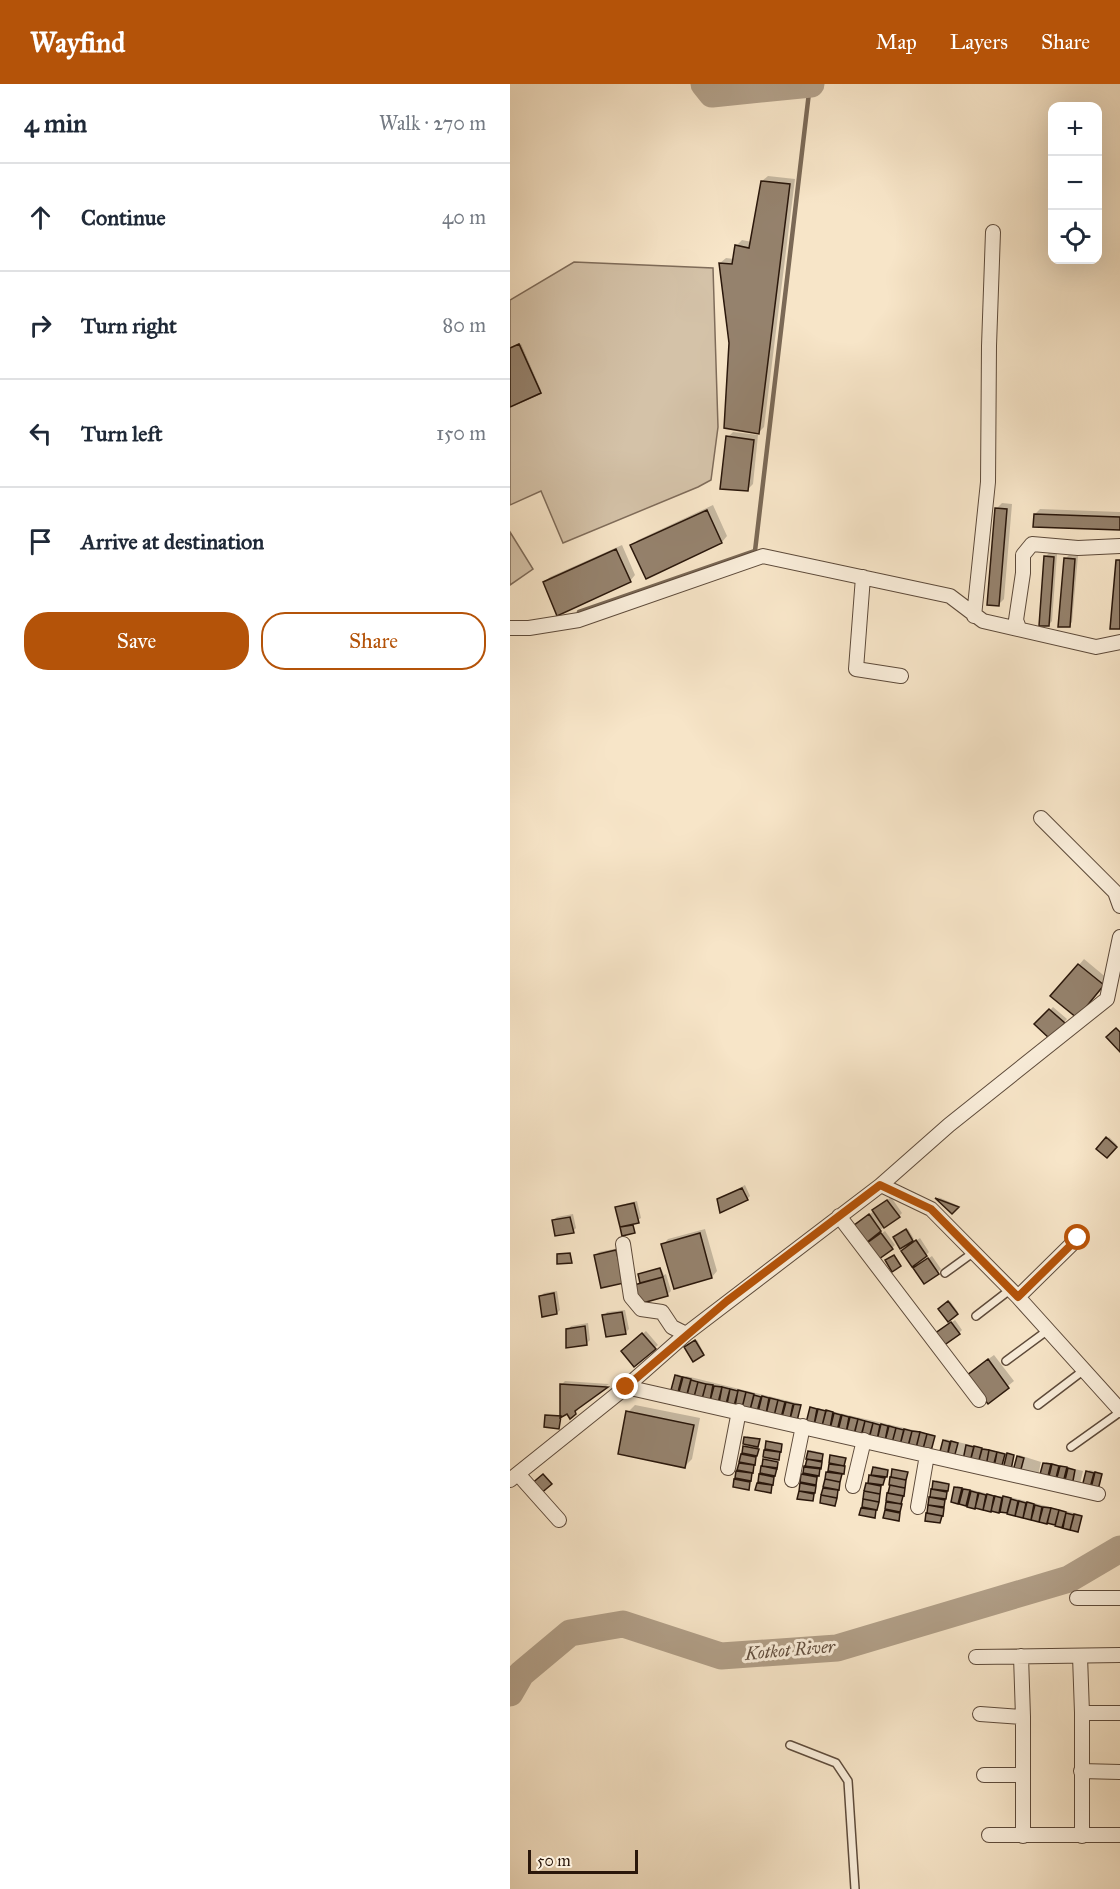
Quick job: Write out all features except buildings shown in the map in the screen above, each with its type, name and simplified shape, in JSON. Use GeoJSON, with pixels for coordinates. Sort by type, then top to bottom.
{"type":"FeatureCollection","features":[{"type":"Feature","properties":{"kind":"street"},"geometry":{"type":"LineString","coordinates":[[974,616],[988,482],[993,232]]}},
{"type":"Feature","properties":{"kind":"street"},"geometry":{"type":"LineString","coordinates":[[1018,628],[1016,620],[1023,573],[1023,555],[1032,544],[1078,548],[1120,546]]}},
{"type":"Feature","properties":{"kind":"street"},"geometry":{"type":"LineString","coordinates":[[510,628],[579,620],[763,556],[950,596],[983,621],[1096,647],[1120,642]]}},
{"type":"Feature","properties":{"kind":"street"},"geometry":{"type":"LineString","coordinates":[[863,578],[856,669],[900,676]]}},
{"type":"Feature","properties":{"kind":"street"},"geometry":{"type":"LineString","coordinates":[[1041,818],[1115,892],[1120,906]]}},
{"type":"Feature","properties":{"kind":"street"},"geometry":{"type":"LineString","coordinates":[[559,1520],[514,1477],[626,1387],[686,1334],[880,1185],[949,1125],[1107,999],[1120,937]]}},
{"type":"Feature","properties":{"kind":"street"},"geometry":{"type":"LineString","coordinates":[[880,1185],[931,1209],[1014,1293],[1120,1411]]}},
{"type":"Feature","properties":{"kind":"street"},"geometry":{"type":"LineString","coordinates":[[839,1216],[979,1400]]}},
{"type":"Feature","properties":{"kind":"street"},"geometry":{"type":"LineString","coordinates":[[1014,1293],[1078,1238]]}},
{"type":"Feature","properties":{"kind":"street"},"geometry":{"type":"LineString","coordinates":[[623,1244],[631,1297],[641,1309],[662,1312],[672,1327],[686,1334]]}},
{"type":"Feature","properties":{"kind":"street"},"geometry":{"type":"LineString","coordinates":[[626,1387],[1098,1494]]}},
{"type":"Feature","properties":{"kind":"street"},"geometry":{"type":"LineString","coordinates":[[728,1468],[739,1412]]}},
{"type":"Feature","properties":{"kind":"street"},"geometry":{"type":"LineString","coordinates":[[792,1480],[803,1426]]}},
{"type":"Feature","properties":{"kind":"street"},"geometry":{"type":"LineString","coordinates":[[853,1486],[864,1440]]}},
{"type":"Feature","properties":{"kind":"street"},"geometry":{"type":"LineString","coordinates":[[918,1507],[927,1455]]}},
{"type":"Feature","properties":{"kind":"street"},"geometry":{"type":"LineString","coordinates":[[1077,1598],[1120,1598]]}},
{"type":"Feature","properties":{"kind":"street"},"geometry":{"type":"LineString","coordinates":[[976,1657],[1120,1655]]}},
{"type":"Feature","properties":{"kind":"street"},"geometry":{"type":"LineString","coordinates":[[1021,1656],[1023,1836]]}},
{"type":"Feature","properties":{"kind":"street"},"geometry":{"type":"LineString","coordinates":[[1080,1656],[1082,1836]]}},
{"type":"Feature","properties":{"kind":"street"},"geometry":{"type":"LineString","coordinates":[[1082,1713],[1120,1713]]}},
{"type":"Feature","properties":{"kind":"street"},"geometry":{"type":"LineString","coordinates":[[980,1714],[1023,1717]]}},
{"type":"Feature","properties":{"kind":"street"},"geometry":{"type":"LineString","coordinates":[[1081,1771],[1120,1772]]}},
{"type":"Feature","properties":{"kind":"street"},"geometry":{"type":"LineString","coordinates":[[984,1774],[1023,1775]]}},
{"type":"Feature","properties":{"kind":"street"},"geometry":{"type":"LineString","coordinates":[[989,1835],[1120,1835]]}},
{"type":"Feature","properties":{"kind":"lane"},"geometry":{"type":"LineString","coordinates":[[945,1273],[974,1252]]}},
{"type":"Feature","properties":{"kind":"lane"},"geometry":{"type":"LineString","coordinates":[[976,1316],[1014,1293]]}},
{"type":"Feature","properties":{"kind":"lane"},"geometry":{"type":"LineString","coordinates":[[1006,1361],[1048,1330]]}},
{"type":"Feature","properties":{"kind":"lane"},"geometry":{"type":"LineString","coordinates":[[1038,1405],[1084,1370]]}},
{"type":"Feature","properties":{"kind":"lane"},"geometry":{"type":"LineString","coordinates":[[1071,1447],[1120,1411]]}},
{"type":"Feature","properties":{"kind":"lane"},"geometry":{"type":"LineString","coordinates":[[790,1745],[836,1763],[848,1781],[855,1889]]}},
{"type":"Feature","properties":{"kind":"shaded area"},"geometry":{"type":"Polygon","coordinates":[[[574,262],[713,268],[718,427],[711,480],[563,543],[541,491],[510,505],[510,407],[541,393],[519,344],[510,348],[510,300],[574,262]]]}},
{"type":"Feature","properties":{"kind":"shaded area"},"geometry":{"type":"Polygon","coordinates":[[[510,532],[533,569],[510,585],[510,532]]]}},
{"type":"Feature","properties":{"kind":"waterway","name":"Kotkot River"},"geometry":{"type":"LineString","coordinates":[[704,84],[712,94],[811,84]]}},
{"type":"Feature","properties":{"kind":"waterway"},"geometry":{"type":"LineString","coordinates":[[579,612],[755,551],[810,84]]}},
{"type":"Feature","properties":{"kind":"waterway","name":"Kotkot River"},"geometry":{"type":"LineString","coordinates":[[510,1693],[521,1674],[570,1633],[623,1624],[721,1656],[837,1648],[1069,1579],[1120,1549]]}},
{"type":"Feature","properties":{"kind":"route"},"geometry":{"type":"LineString","coordinates":[[626,1387],[727,1301],[880,1185],[931,1209],[1018,1297],[1078,1238]]}}]}
